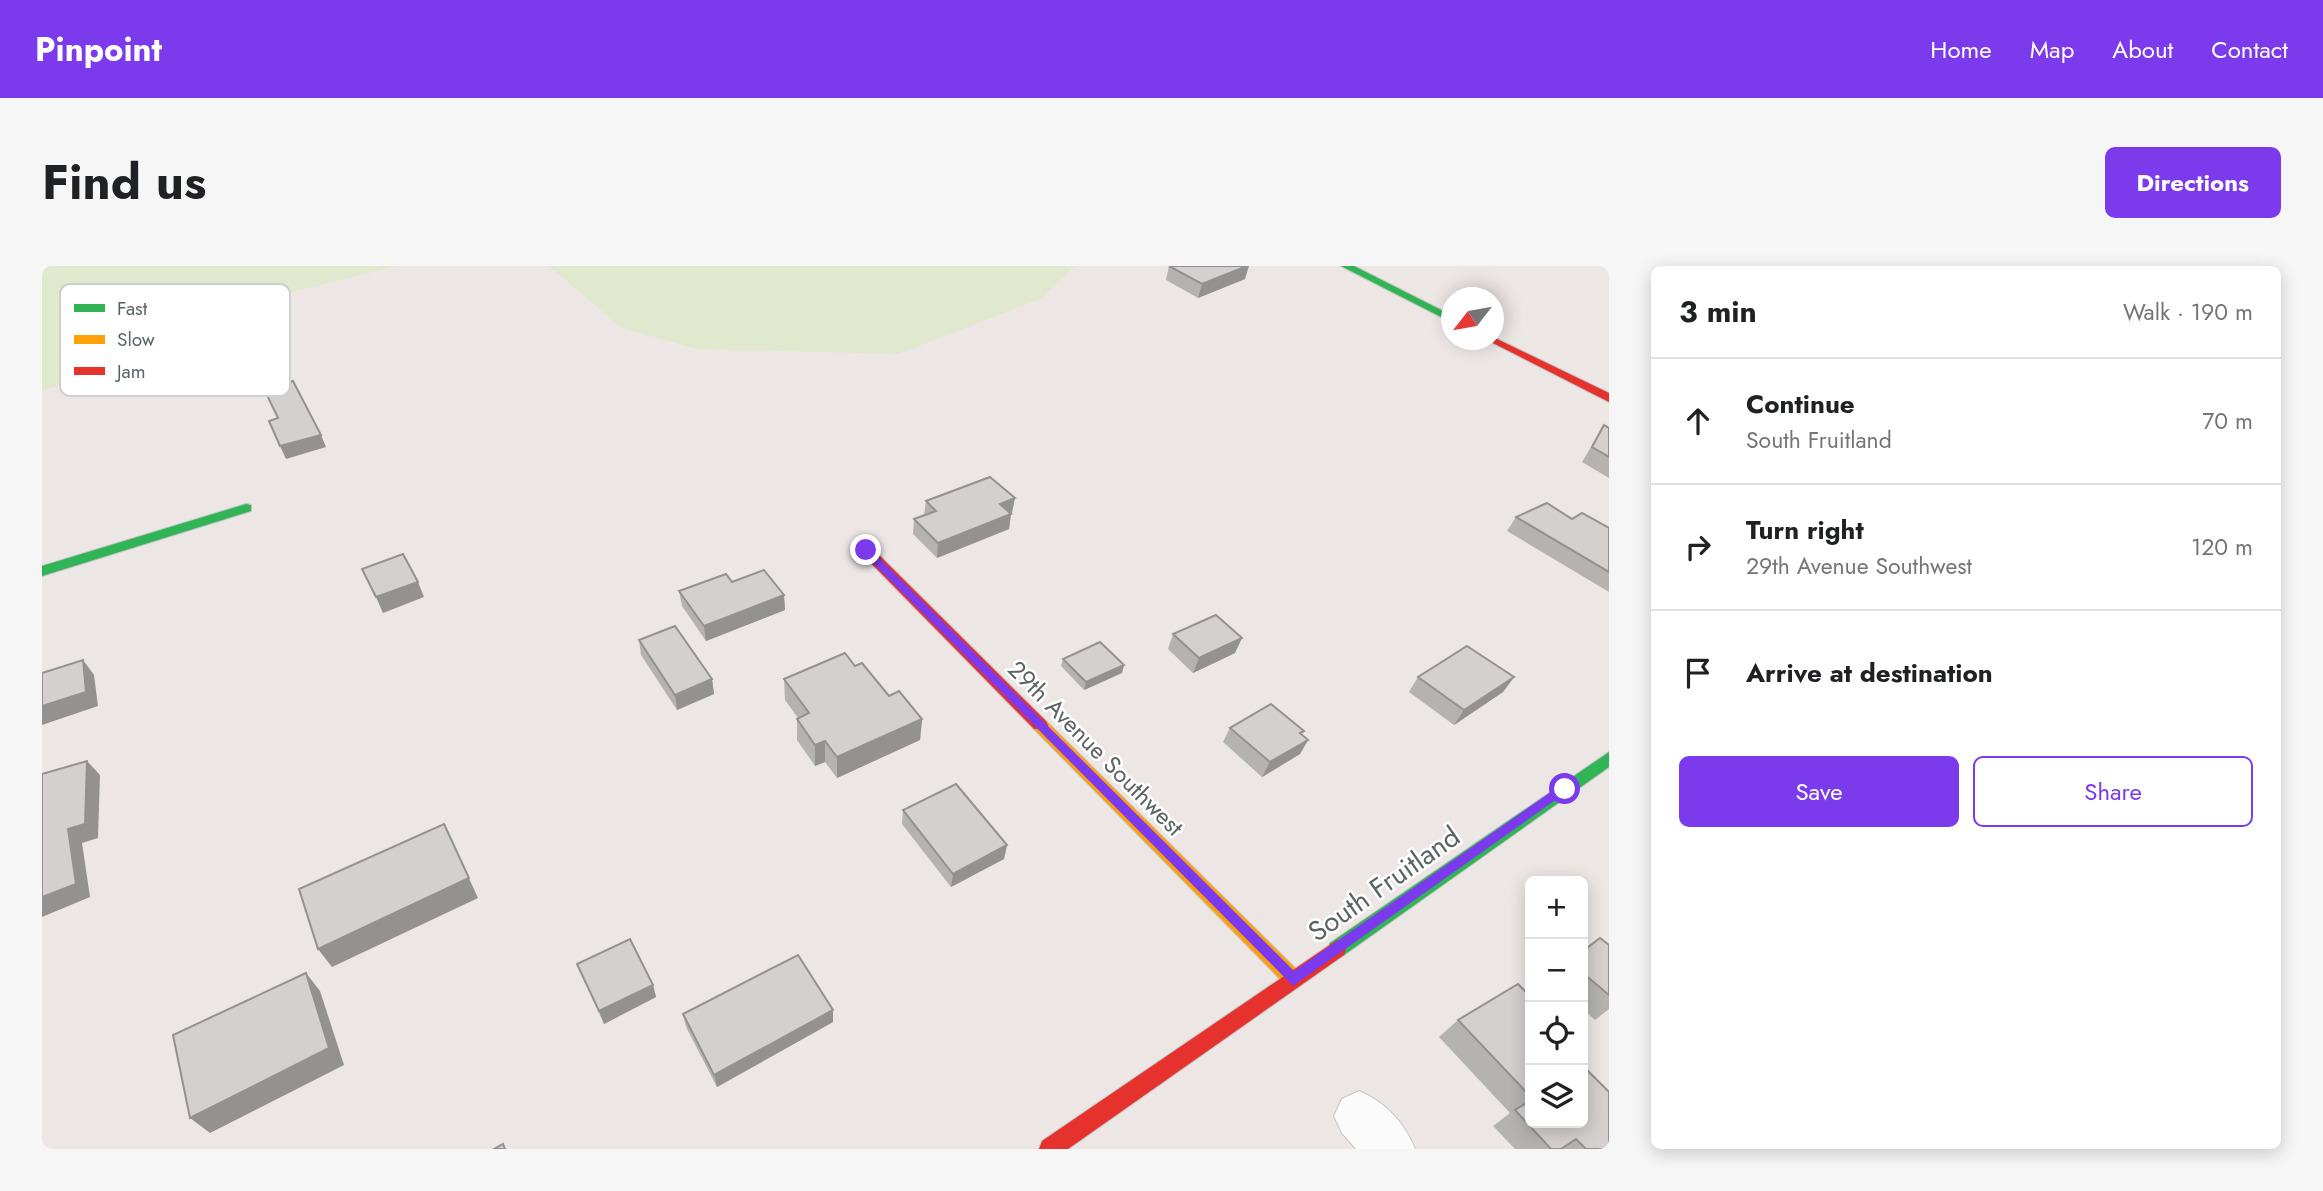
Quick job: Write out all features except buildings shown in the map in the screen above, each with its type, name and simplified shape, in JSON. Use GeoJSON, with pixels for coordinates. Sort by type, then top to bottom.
{"type":"FeatureCollection","features":[{"type":"Feature","properties":{"kind":"street"},"geometry":{"type":"LineString","coordinates":[[1346,266],[1441,314]]}},
{"type":"Feature","properties":{"kind":"street"},"geometry":{"type":"LineString","coordinates":[[1504,346],[1609,398]]}},
{"type":"Feature","properties":{"kind":"street"},"geometry":{"type":"LineString","coordinates":[[42,571],[246,508]]}},
{"type":"Feature","properties":{"kind":"street","name":"29th Avenue Southwest"},"geometry":{"type":"LineString","coordinates":[[866,550],[1293,979]]}},
{"type":"Feature","properties":{"kind":"street","name":"South Fruitland"},"geometry":{"type":"LineString","coordinates":[[1050,1149],[1609,758]]}},
{"type":"Feature","properties":{"kind":"green space"},"geometry":{"type":"Polygon","coordinates":[[[42,266],[397,266],[290,292],[290,284],[60,284],[60,385],[42,390],[42,266]]]}},
{"type":"Feature","properties":{"kind":"green space"},"geometry":{"type":"Polygon","coordinates":[[[549,266],[1075,266],[1040,299],[898,354],[698,349],[622,328],[549,266]]]}},
{"type":"Feature","properties":{"kind":"traffic: fast"},"geometry":{"type":"LineString","coordinates":[[1346,266],[1441,314]]}},
{"type":"Feature","properties":{"kind":"traffic: fast"},"geometry":{"type":"LineString","coordinates":[[42,571],[246,508]]}},
{"type":"Feature","properties":{"kind":"traffic: fast"},"geometry":{"type":"LineString","coordinates":[[1337,949],[1609,758]]}},
{"type":"Feature","properties":{"kind":"traffic: slow"},"geometry":{"type":"LineString","coordinates":[[1040,725],[1293,979]]}},
{"type":"Feature","properties":{"kind":"traffic: jam"},"geometry":{"type":"LineString","coordinates":[[1504,346],[1609,398]]}},
{"type":"Feature","properties":{"kind":"traffic: jam"},"geometry":{"type":"LineString","coordinates":[[866,550],[1040,725]]}},
{"type":"Feature","properties":{"kind":"traffic: jam"},"geometry":{"type":"LineString","coordinates":[[1050,1149],[1337,949]]}},
{"type":"Feature","properties":{"kind":"route"},"geometry":{"type":"LineString","coordinates":[[866,550],[1293,979],[1565,789]]}}]}
